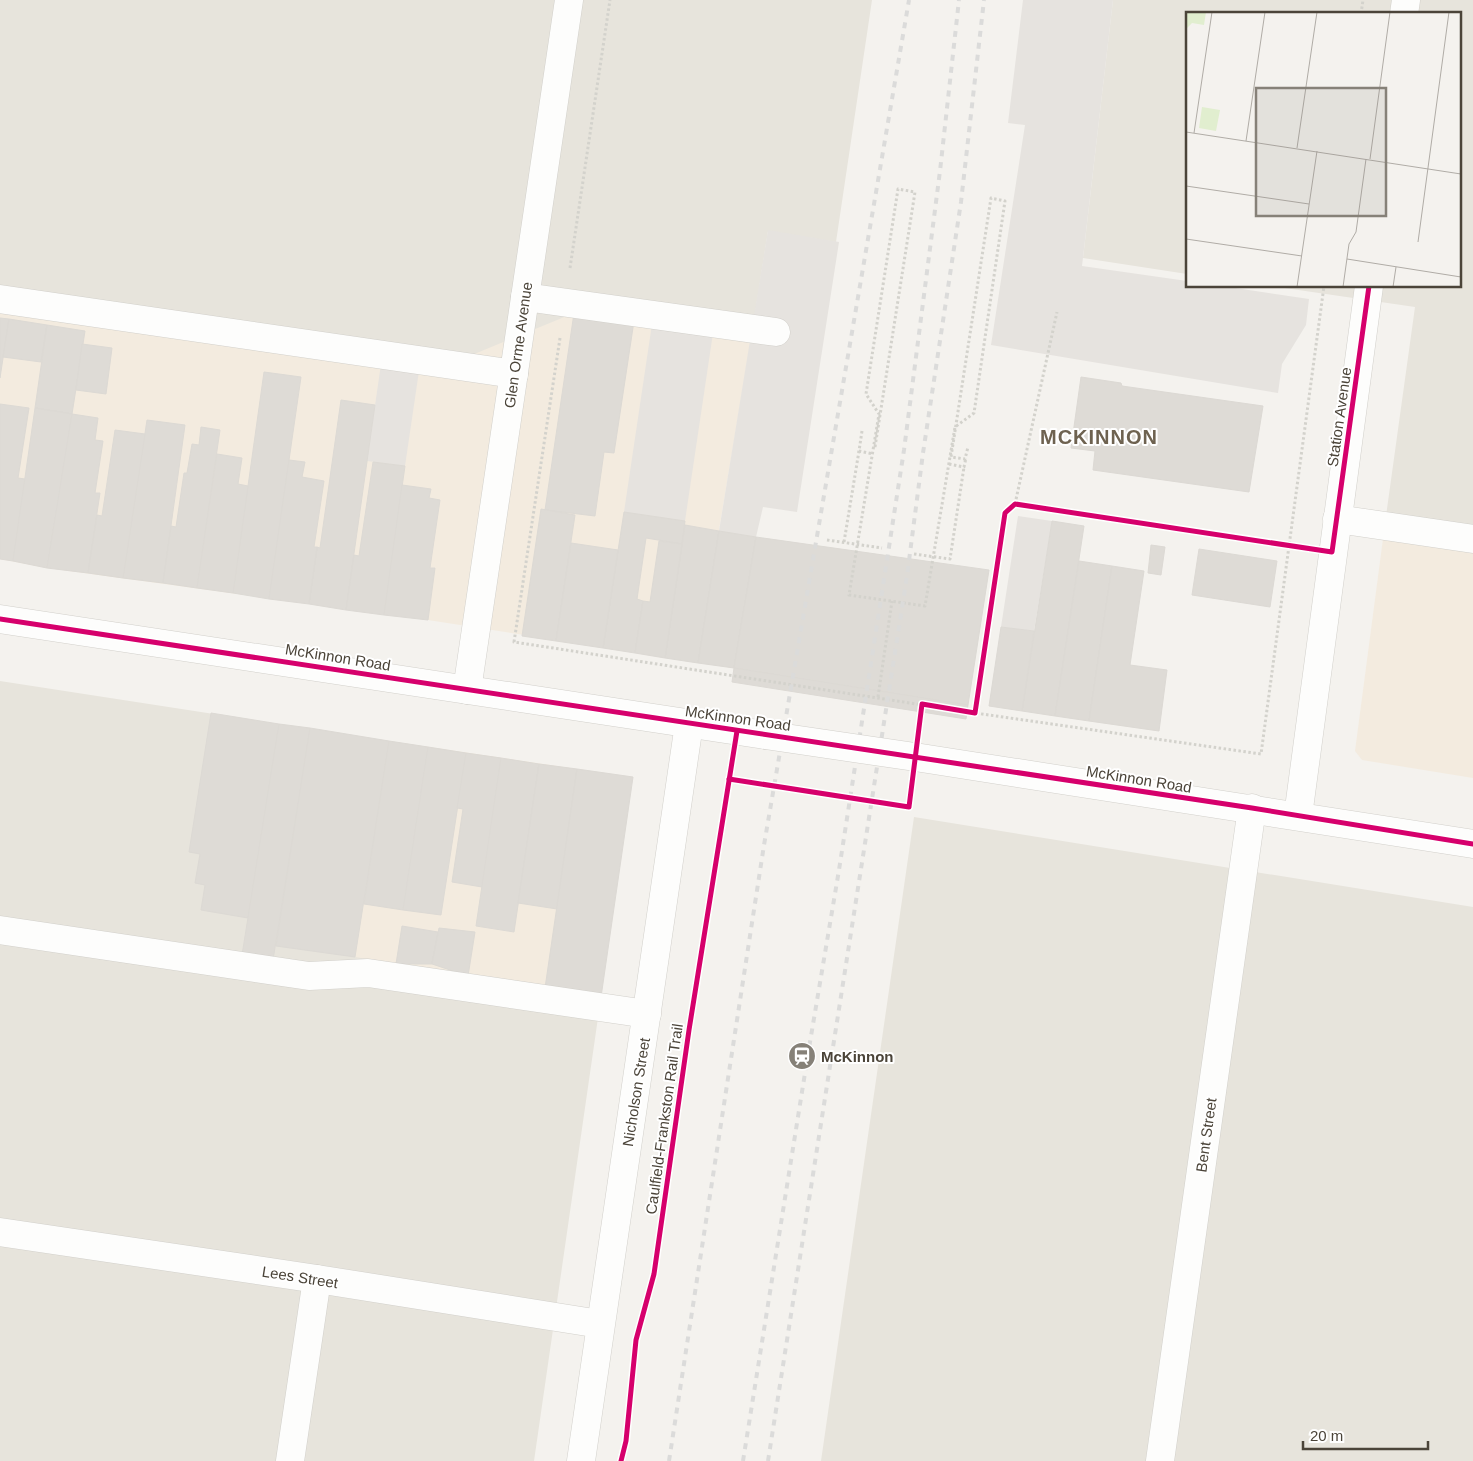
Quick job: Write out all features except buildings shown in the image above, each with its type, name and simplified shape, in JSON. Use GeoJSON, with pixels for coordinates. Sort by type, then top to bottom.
{"type":"FeatureCollection","features":[{"type":"Feature","properties":{"kind":"street","name":"Glen Orme Avenue"},"geometry":{"type":"LineString","coordinates":[[467,690],[569,0]]}},
{"type":"Feature","properties":{"kind":"street","name":"Station Avenue"},"geometry":{"type":"LineString","coordinates":[[1298,816],[1369,288]]}},
{"type":"Feature","properties":{"kind":"street"},"geometry":{"type":"LineString","coordinates":[[526,297],[776,332]]}},
{"type":"Feature","properties":{"kind":"street"},"geometry":{"type":"LineString","coordinates":[[0,299],[514,374]]}},
{"type":"Feature","properties":{"kind":"street"},"geometry":{"type":"LineString","coordinates":[[1337,519],[1473,539]]}},
{"type":"Feature","properties":{"kind":"street","name":"McKinnon Road"},"geometry":{"type":"LineString","coordinates":[[0,619],[1252,808],[1473,844]]}},
{"type":"Feature","properties":{"kind":"street","name":"Nicholson Street"},"geometry":{"type":"LineString","coordinates":[[581,1461],[689,724]]}},
{"type":"Feature","properties":{"kind":"street","name":"Bent Street"},"geometry":{"type":"LineString","coordinates":[[1160,1461],[1252,808]]}},
{"type":"Feature","properties":{"kind":"street"},"geometry":{"type":"LineString","coordinates":[[0,930],[310,976],[368,973],[648,1014]]}},
{"type":"Feature","properties":{"kind":"street","name":"Lees Street"},"geometry":{"type":"LineString","coordinates":[[0,1232],[317,1279],[600,1324]]}},
{"type":"Feature","properties":{"kind":"street"},"geometry":{"type":"LineString","coordinates":[[290,1461],[317,1279]]}},
{"type":"Feature","properties":{"kind":"path"},"geometry":{"type":"LineString","coordinates":[[610,0],[514,642],[1261,754],[1324,288]]}},
{"type":"Feature","properties":{"kind":"path"},"geometry":{"type":"LineString","coordinates":[[875,447],[915,192],[898,189],[866,394],[879,414],[849,595],[925,606],[949,464],[955,427],[961,423],[974,413],[1005,201],[991,198],[957,423],[955,431],[951,456],[965,459],[968,447],[950,559],[914,554]]}},
{"type":"Feature","properties":{"kind":"path"},"geometry":{"type":"LineString","coordinates":[[1010,509],[1015,504],[1057,312]]}},
{"type":"Feature","properties":{"kind":"path"},"geometry":{"type":"LineString","coordinates":[[844,542],[862,431],[860,444]]}},
{"type":"Feature","properties":{"kind":"path"},"geometry":{"type":"LineString","coordinates":[[858,451],[873,454]]}},
{"type":"Feature","properties":{"kind":"path"},"geometry":{"type":"LineString","coordinates":[[949,464],[964,467]]}},
{"type":"Feature","properties":{"kind":"path"},"geometry":{"type":"LineString","coordinates":[[1015,504],[1024,505]]}},
{"type":"Feature","properties":{"kind":"path"},"geometry":{"type":"LineString","coordinates":[[827,540],[882,548]]}},
{"type":"Feature","properties":{"kind":"path"},"geometry":{"type":"LineString","coordinates":[[1279,544],[1332,552]]}},
{"type":"Feature","properties":{"kind":"path"},"geometry":{"type":"LineString","coordinates":[[878,697],[892,601]]}},
{"type":"Feature","properties":{"kind":"path"},"geometry":{"type":"LineString","coordinates":[[975,712],[976,703]]}},
{"type":"Feature","properties":{"kind":"path"},"geometry":{"type":"LineString","coordinates":[[915,757],[922,704]]}},
{"type":"Feature","properties":{"kind":"shaded area"},"geometry":{"type":"Polygon","coordinates":[[[0,0],[872,0],[836,242],[768,231],[751,339],[467,357],[0,289],[0,0]]]}},
{"type":"Feature","properties":{"kind":"shaded area"},"geometry":{"type":"Polygon","coordinates":[[[1023,0],[1113,0],[1082,266],[1186,281],[1186,288],[1235,288],[1309,299],[1306,325],[1282,364],[1278,393],[991,345],[1025,125],[1008,123],[1023,0]]]}},
{"type":"Feature","properties":{"kind":"shaded area"},"geometry":{"type":"Polygon","coordinates":[[[1113,0],[1473,0],[1473,528],[1386,516],[1415,307],[1285,288],[1460,288],[1460,12],[1186,12],[1186,274],[1083,258],[1113,0]]]}},
{"type":"Feature","properties":{"kind":"shaded area"},"geometry":{"type":"Polygon","coordinates":[[[768,230],[839,242],[797,512],[763,507],[756,537],[719,531],[768,230]]]}},
{"type":"Feature","properties":{"kind":"shaded area"},"geometry":{"type":"Polygon","coordinates":[[[0,289],[467,357],[574,313],[751,339],[719,530],[756,537],[734,668],[428,620],[47,568],[0,559],[0,289]]]}},
{"type":"Feature","properties":{"kind":"shaded area"},"geometry":{"type":"Polygon","coordinates":[[[652,324],[713,333],[685,521],[624,512],[652,324]]]}},
{"type":"Feature","properties":{"kind":"shaded area"},"geometry":{"type":"Polygon","coordinates":[[[381,364],[419,371],[405,466],[367,461],[381,364]]]}},
{"type":"Feature","properties":{"kind":"shaded area"},"geometry":{"type":"Polygon","coordinates":[[[1018,516],[1052,521],[1034,631],[1001,627],[1018,516]]]}},
{"type":"Feature","properties":{"kind":"shaded area"},"geometry":{"type":"Polygon","coordinates":[[[1386,516],[1473,528],[1473,778],[1362,760],[1355,751],[1386,516]]]}},
{"type":"Feature","properties":{"kind":"shaded area"},"geometry":{"type":"Polygon","coordinates":[[[0,681],[389,741],[364,904],[601,997],[534,1461],[0,1461],[0,681]]]}},
{"type":"Feature","properties":{"kind":"shaded area"},"geometry":{"type":"Polygon","coordinates":[[[389,741],[577,769],[601,997],[355,957],[389,741]]]}},
{"type":"Feature","properties":{"kind":"shaded area"},"geometry":{"type":"Polygon","coordinates":[[[914,817],[1473,907],[1473,1461],[821,1461],[914,817]]]}},
{"type":"Feature","properties":{"kind":"railway"},"geometry":{"type":"LineString","coordinates":[[669,1461],[764,845],[909,0]]}},
{"type":"Feature","properties":{"kind":"railway"},"geometry":{"type":"LineString","coordinates":[[743,1461],[839,870],[904,450],[940,171],[959,0]]}},
{"type":"Feature","properties":{"kind":"railway"},"geometry":{"type":"LineString","coordinates":[[768,1461],[907,576],[923,453],[961,202],[984,0]]}},
{"type":"Feature","properties":{"kind":"cycle path"},"geometry":{"type":"LineString","coordinates":[[729,779],[909,807],[922,704],[975,713],[1005,513],[1015,504],[1332,552],[1369,288]]}},
{"type":"Feature","properties":{"kind":"cycle path"},"geometry":{"type":"LineString","coordinates":[[0,619],[1252,808],[1473,844]]}},
{"type":"Feature","properties":{"kind":"cycle path","name":"Caulfield-Frankston Rail Trail"},"geometry":{"type":"LineString","coordinates":[[621,1461],[626,1441],[636,1340],[654,1274],[689,1030],[737,731]]}},
{"type":"Feature","properties":{"kind":"place","name":"McKinnon"},"geometry":{"type":"Point","coordinates":[802,1056]}},
{"type":"Feature","properties":{"kind":"district","name":"MCKINNON"},"geometry":{"type":"Point","coordinates":[1099,437]}}]}
